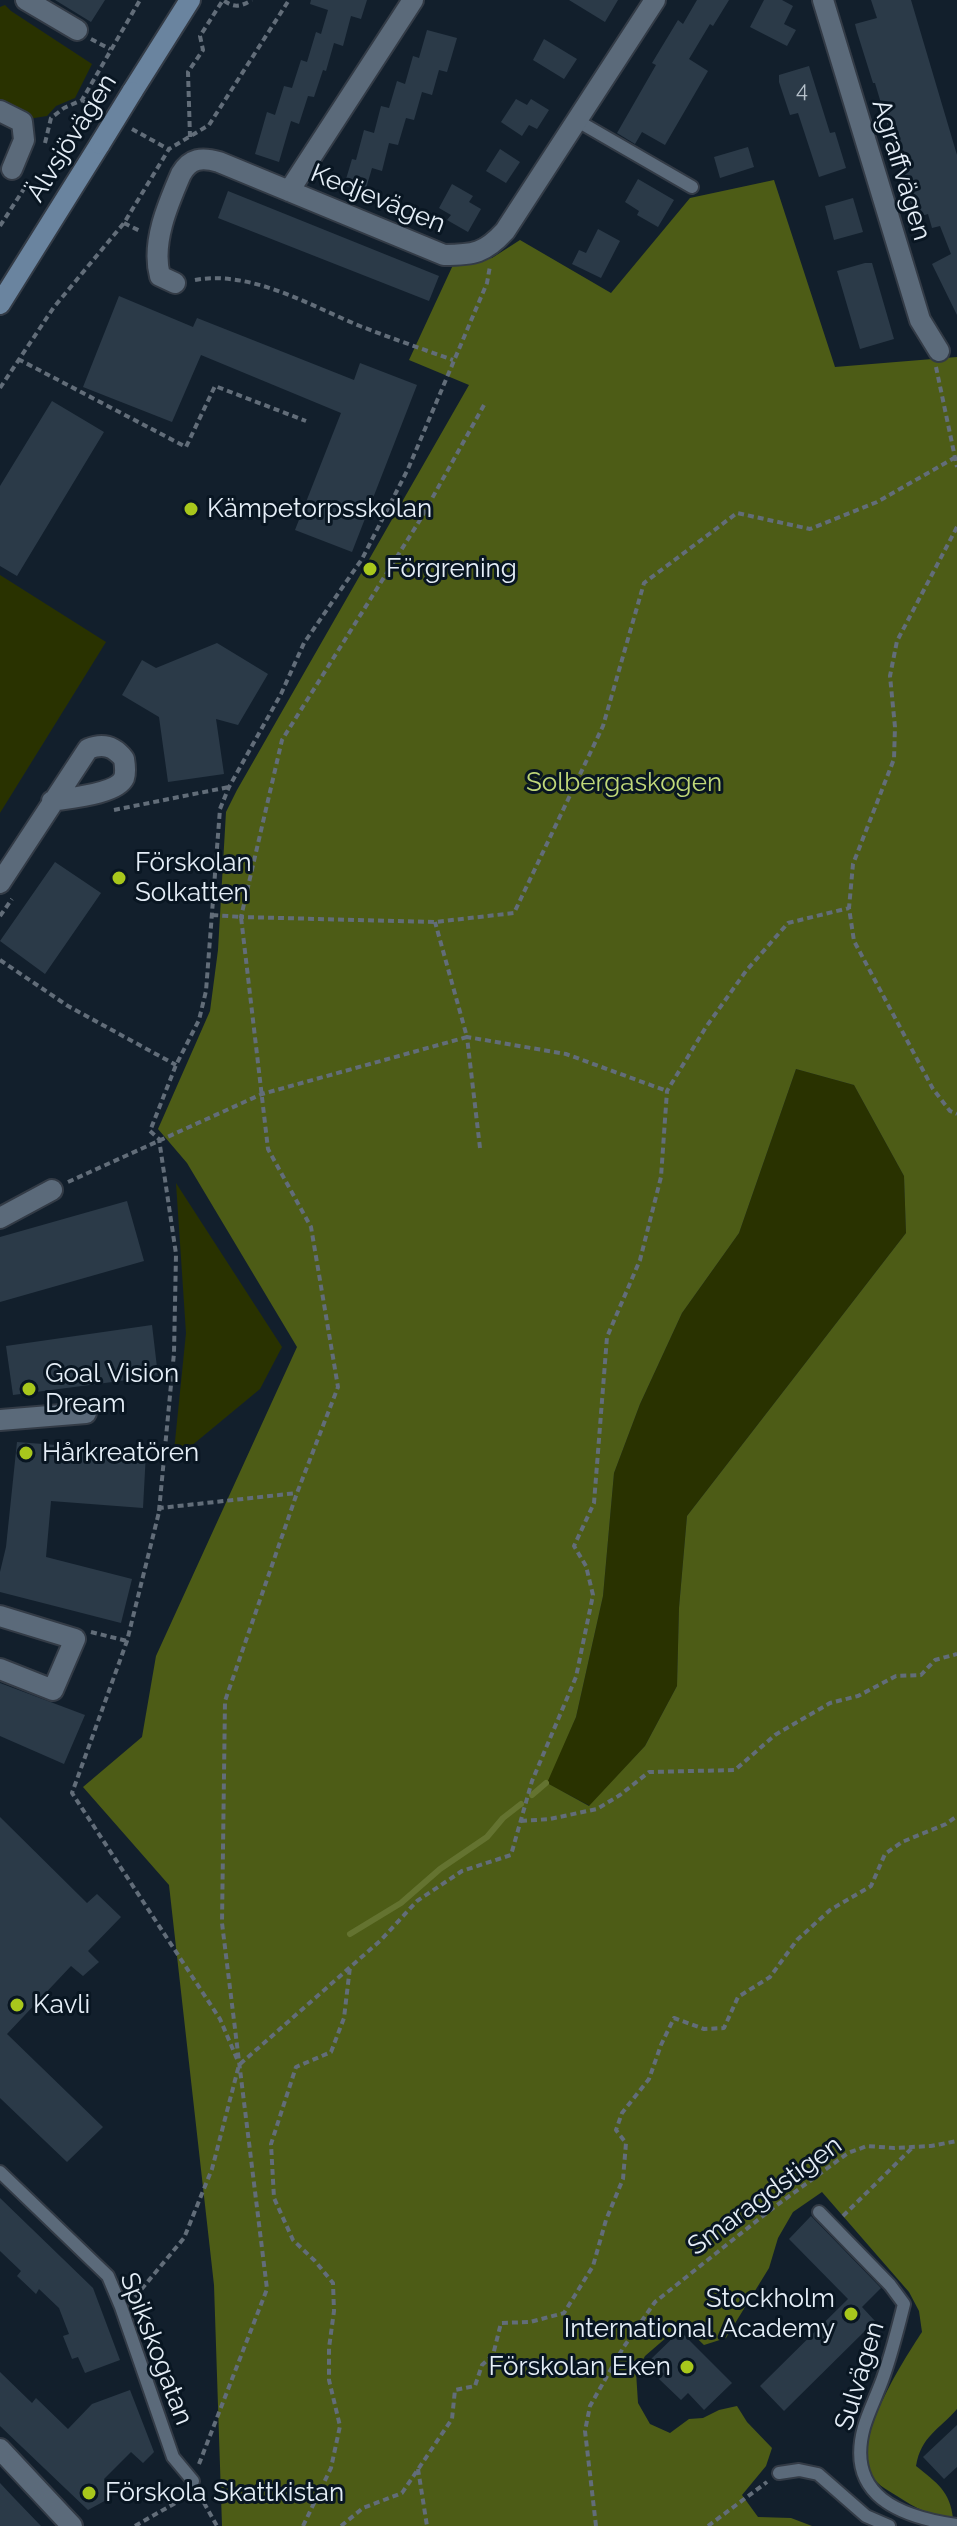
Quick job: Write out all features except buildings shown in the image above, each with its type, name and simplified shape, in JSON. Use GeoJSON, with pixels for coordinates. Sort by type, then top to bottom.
{"type":"FeatureCollection","features":[{"type":"Feature","properties":{"kind":"main road","name":"Älvsjövägen"},"geometry":{"type":"LineString","coordinates":[[0,304],[190,0]]}},
{"type":"Feature","properties":{"kind":"street"},"geometry":{"type":"LineString","coordinates":[[26,0],[77,30]]}},
{"type":"Feature","properties":{"kind":"street"},"geometry":{"type":"LineString","coordinates":[[289,191],[413,0]]}},
{"type":"Feature","properties":{"kind":"street"},"geometry":{"type":"LineString","coordinates":[[483,250],[505,231],[655,0]]}},
{"type":"Feature","properties":{"kind":"street","name":"Agraffvägen"},"geometry":{"type":"LineString","coordinates":[[823,0],[920,320],[939,351]]}},
{"type":"Feature","properties":{"kind":"street"},"geometry":{"type":"LineString","coordinates":[[0,111],[22,122],[24,140],[12,169]]}},
{"type":"Feature","properties":{"kind":"street","name":"Kedjevägen"},"geometry":{"type":"LineString","coordinates":[[187,164],[192,160],[209,159],[444,255],[463,255],[483,250]]}},
{"type":"Feature","properties":{"kind":"street"},"geometry":{"type":"LineString","coordinates":[[175,283],[160,276],[157,250],[177,184],[187,164]]}},
{"type":"Feature","properties":{"kind":"street"},"geometry":{"type":"LineString","coordinates":[[8,889],[52,801]]}},
{"type":"Feature","properties":{"kind":"street"},"geometry":{"type":"LineString","coordinates":[[0,1218],[52,1190]]}},
{"type":"Feature","properties":{"kind":"street"},"geometry":{"type":"LineString","coordinates":[[0,1420],[86,1413]]}},
{"type":"Feature","properties":{"kind":"street"},"geometry":{"type":"LineString","coordinates":[[0,1616],[75,1639],[53,1690],[0,1669]]}},
{"type":"Feature","properties":{"kind":"street"},"geometry":{"type":"LineString","coordinates":[[0,2449],[72,2526]]}},
{"type":"Feature","properties":{"kind":"lane"},"geometry":{"type":"LineString","coordinates":[[576,120],[692,187]]}},
{"type":"Feature","properties":{"kind":"lane","name":"Spikskogatan"},"geometry":{"type":"LineString","coordinates":[[0,2172],[108,2276],[173,2457],[193,2481]]}},
{"type":"Feature","properties":{"kind":"lane","name":"Sulvägen"},"geometry":{"type":"LineString","coordinates":[[819,2212],[890,2285],[904,2304],[884,2375],[864,2429],[860,2459],[864,2478],[875,2493],[919,2519],[957,2525]]}},
{"type":"Feature","properties":{"kind":"lane"},"geometry":{"type":"LineString","coordinates":[[779,2473],[799,2470],[818,2474],[866,2516],[889,2526]]}},
{"type":"Feature","properties":{"kind":"path"},"geometry":{"type":"LineString","coordinates":[[107,114],[82,100],[140,0]]}},
{"type":"Feature","properties":{"kind":"path"},"geometry":{"type":"LineString","coordinates":[[190,137],[188,72],[203,50],[200,36],[223,0],[233,7],[252,0]]}},
{"type":"Feature","properties":{"kind":"path"},"geometry":{"type":"LineString","coordinates":[[0,388],[54,307],[124,223],[169,149],[209,125],[289,0]]}},
{"type":"Feature","properties":{"kind":"path"},"geometry":{"type":"LineString","coordinates":[[132,128],[169,149],[187,164]]}},
{"type":"Feature","properties":{"kind":"path"},"geometry":{"type":"LineString","coordinates":[[239,2065],[220,2019],[72,1793],[127,1641],[159,1510],[174,1353],[176,1254],[159,1139],[150,1131],[176,1065],[199,1020],[206,991],[220,809],[281,694],[304,643],[362,559],[408,469],[487,283],[490,267],[483,250]]}},
{"type":"Feature","properties":{"kind":"path"},"geometry":{"type":"LineString","coordinates":[[175,283],[223,278],[258,284],[394,340],[453,360]]}},
{"type":"Feature","properties":{"kind":"path"},"geometry":{"type":"LineString","coordinates":[[939,351],[935,371],[957,467]]}},
{"type":"Feature","properties":{"kind":"path"},"geometry":{"type":"LineString","coordinates":[[18,359],[186,447],[215,386],[306,421]]}},
{"type":"Feature","properties":{"kind":"path"},"geometry":{"type":"LineString","coordinates":[[135,2526],[177,2502],[193,2481],[267,2289],[222,1923],[225,1701],[297,1493],[338,1387],[311,1227],[268,1149],[241,917],[282,740],[420,520],[484,405]]}},
{"type":"Feature","properties":{"kind":"path"},"geometry":{"type":"LineString","coordinates":[[213,915],[435,922],[514,913],[603,726],[644,583],[737,513],[810,529],[877,502],[956,457]]}},
{"type":"Feature","properties":{"kind":"path"},"geometry":{"type":"LineString","coordinates":[[957,527],[897,641],[890,676],[895,727],[894,759],[853,864],[849,908],[854,941],[933,1089],[950,1111],[957,1114]]}},
{"type":"Feature","properties":{"kind":"path"},"geometry":{"type":"LineString","coordinates":[[100,813],[229,787]]}},
{"type":"Feature","properties":{"kind":"path"},"geometry":{"type":"LineString","coordinates":[[0,916],[8,889]]}},
{"type":"Feature","properties":{"kind":"path"},"geometry":{"type":"LineString","coordinates":[[121,2307],[137,2296],[184,2238],[212,2169],[239,2065],[381,1940],[417,1901],[462,1871],[511,1855],[532,1781],[576,1677],[593,1595],[586,1566],[574,1546],[594,1503],[607,1337],[640,1260],[661,1177],[667,1091],[706,1027],[746,971],[788,923],[849,908]]}},
{"type":"Feature","properties":{"kind":"path"},"geometry":{"type":"LineString","coordinates":[[435,922],[467,1037],[480,1148]]}},
{"type":"Feature","properties":{"kind":"path"},"geometry":{"type":"LineString","coordinates":[[0,960],[68,1006],[176,1065]]}},
{"type":"Feature","properties":{"kind":"path"},"geometry":{"type":"LineString","coordinates":[[52,1190],[262,1094],[467,1037],[566,1054],[667,1091]]}},
{"type":"Feature","properties":{"kind":"path"},"geometry":{"type":"LineString","coordinates":[[159,1510],[297,1493]]}},
{"type":"Feature","properties":{"kind":"path"},"geometry":{"type":"LineString","coordinates":[[521,1821],[550,1819],[597,1809],[649,1772],[735,1770],[775,1735],[830,1703],[858,1696],[896,1676],[921,1675],[935,1660],[957,1654]]}},
{"type":"Feature","properties":{"kind":"path"},"geometry":{"type":"LineString","coordinates":[[341,2526],[363,2508],[402,2493],[452,2419],[455,2390],[475,2386],[482,2365],[493,2355],[501,2323],[530,2322],[564,2313],[593,2266],[606,2220],[623,2179],[626,2143],[616,2130],[622,2113],[649,2079],[674,2018],[704,2029],[724,2028],[738,1997],[770,1977],[797,1940],[830,1910],[871,1886],[885,1854],[902,1842],[946,1824],[957,1816]]}},
{"type":"Feature","properties":{"kind":"path"},"geometry":{"type":"LineString","coordinates":[[303,2526],[331,2468],[340,2426],[329,2380],[333,2283],[293,2240],[274,2198],[271,2144],[296,2067],[331,2052],[344,2018],[350,1967]]}},
{"type":"Feature","properties":{"kind":"path","name":"Smaragdstigen"},"geometry":{"type":"LineString","coordinates":[[596,2526],[585,2431],[590,2406],[623,2348],[655,2302],[848,2153],[867,2146],[913,2147],[957,2141]]}},
{"type":"Feature","properties":{"kind":"path"},"geometry":{"type":"LineString","coordinates":[[832,2226],[913,2147]]}},
{"type":"Feature","properties":{"kind":"path"},"geometry":{"type":"LineString","coordinates":[[418,2469],[427,2526]]}},
{"type":"Feature","properties":{"kind":"path"},"geometry":{"type":"LineString","coordinates":[[708,2526],[779,2473]]}},
{"type":"Feature","properties":{"kind":"path"},"geometry":{"type":"LineString","coordinates":[[193,2481],[217,2526]]}},
{"type":"Feature","properties":{"kind":"green space"},"geometry":{"type":"Polygon","coordinates":[[[5,5],[92,64],[75,98],[56,106],[47,116],[28,119],[0,104],[0,7],[5,5]]]}},
{"type":"Feature","properties":{"kind":"green space","name":"Solbergaskogen"},"geometry":{"type":"Polygon","coordinates":[[[774,180],[835,367],[957,357],[957,2409],[926,2440],[916,2466],[946,2494],[953,2518],[910,2504],[881,2486],[870,2472],[867,2457],[874,2420],[893,2380],[922,2332],[919,2311],[909,2292],[822,2192],[793,2212],[778,2238],[769,2268],[726,2338],[704,2345],[682,2324],[645,2356],[636,2372],[638,2403],[650,2424],[670,2433],[689,2419],[703,2418],[737,2406],[747,2422],[772,2448],[766,2466],[742,2495],[758,2517],[791,2518],[812,2526],[222,2526],[214,2285],[169,1885],[83,1787],[142,1737],[156,1656],[297,1347],[187,1163],[158,1129],[210,1011],[218,950],[226,812],[469,385],[409,360],[453,265],[492,258],[520,240],[611,293],[690,198],[774,180]],[[796,1069],[739,1233],[682,1313],[640,1404],[614,1473],[603,1596],[576,1717],[547,1783],[589,1806],[645,1746],[677,1686],[679,1608],[687,1516],[906,1233],[904,1176],[854,1085],[796,1069]]]}},
{"type":"Feature","properties":{"kind":"green space"},"geometry":{"type":"Polygon","coordinates":[[[0,575],[106,642],[0,813],[0,575]]]}},
{"type":"Feature","properties":{"kind":"green space"},"geometry":{"type":"Polygon","coordinates":[[[796,1069],[854,1085],[904,1176],[906,1233],[687,1516],[679,1608],[677,1686],[645,1746],[590,1806],[546,1783],[576,1717],[603,1596],[614,1473],[640,1404],[682,1313],[739,1233],[796,1069]]]}},
{"type":"Feature","properties":{"kind":"green space"},"geometry":{"type":"Polygon","coordinates":[[[176,1183],[282,1347],[260,1389],[173,1461],[186,1333],[176,1183]]]}},
{"type":"Feature","properties":{"kind":"waterway"},"geometry":{"type":"LineString","coordinates":[[532,1795],[546,1783]]}},
{"type":"Feature","properties":{"kind":"waterway"},"geometry":{"type":"LineString","coordinates":[[350,1934],[401,1903],[440,1869],[487,1837],[503,1818],[521,1804]]}},
{"type":"Feature","properties":{"kind":"place","name":"Kämpetorpsskolan"},"geometry":{"type":"Point","coordinates":[191,509]}},
{"type":"Feature","properties":{"kind":"place","name":"Förgrening"},"geometry":{"type":"Point","coordinates":[370,569]}},
{"type":"Feature","properties":{"kind":"place","name":"Förskolan Solkatten"},"geometry":{"type":"Point","coordinates":[119,878]}},
{"type":"Feature","properties":{"kind":"place","name":"Goal Vision Dream"},"geometry":{"type":"Point","coordinates":[29,1389]}},
{"type":"Feature","properties":{"kind":"place","name":"Hårkreatören"},"geometry":{"type":"Point","coordinates":[26,1453]}},
{"type":"Feature","properties":{"kind":"place","name":"Kavli"},"geometry":{"type":"Point","coordinates":[17,2005]}},
{"type":"Feature","properties":{"kind":"place","name":"Stockholm International Academy"},"geometry":{"type":"Point","coordinates":[851,2314]}},
{"type":"Feature","properties":{"kind":"place","name":"Förskolan Eken"},"geometry":{"type":"Point","coordinates":[687,2367]}},
{"type":"Feature","properties":{"kind":"place","name":"Förskola Skattkistan"},"geometry":{"type":"Point","coordinates":[89,2493]}}]}
